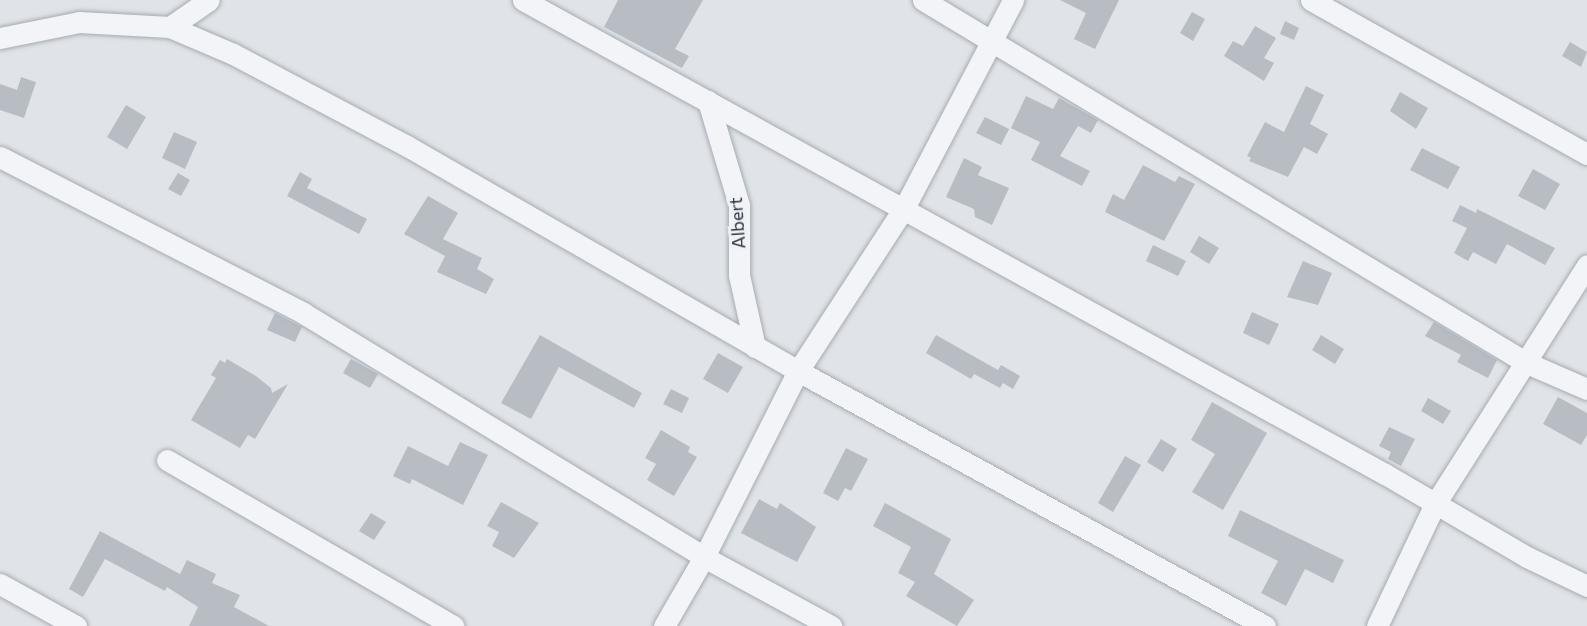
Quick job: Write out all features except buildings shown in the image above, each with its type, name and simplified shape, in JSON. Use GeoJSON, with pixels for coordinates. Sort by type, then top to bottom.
{"type":"FeatureCollection","features":[{"type":"Feature","properties":{"kind":"street"},"geometry":{"type":"LineString","coordinates":[[170,27],[209,0]]}},
{"type":"Feature","properties":{"kind":"street"},"geometry":{"type":"LineString","coordinates":[[523,0],[904,208],[1527,557],[1587,586]]}},
{"type":"Feature","properties":{"kind":"street"},"geometry":{"type":"LineString","coordinates":[[923,0],[1527,363],[1587,389]]}},
{"type":"Feature","properties":{"kind":"street"},"geometry":{"type":"LineString","coordinates":[[664,626],[704,557],[798,371],[904,208],[990,40],[1013,0]]}},
{"type":"Feature","properties":{"kind":"street"},"geometry":{"type":"LineString","coordinates":[[1311,0],[1587,154]]}},
{"type":"Feature","properties":{"kind":"street"},"geometry":{"type":"LineString","coordinates":[[0,38],[79,22],[170,27],[232,54],[407,147],[755,347],[1265,626]]}},
{"type":"Feature","properties":{"kind":"street","name":"Albert"},"geometry":{"type":"LineString","coordinates":[[708,101],[739,205],[739,275],[755,347]]}},
{"type":"Feature","properties":{"kind":"street"},"geometry":{"type":"LineString","coordinates":[[0,157],[303,312],[704,557],[831,626]]}},
{"type":"Feature","properties":{"kind":"street"},"geometry":{"type":"LineString","coordinates":[[1377,626],[1435,504],[1527,363],[1587,265]]}},
{"type":"Feature","properties":{"kind":"street"},"geometry":{"type":"LineString","coordinates":[[167,460],[453,626]]}},
{"type":"Feature","properties":{"kind":"street"},"geometry":{"type":"LineString","coordinates":[[0,584],[76,626]]}}]}
